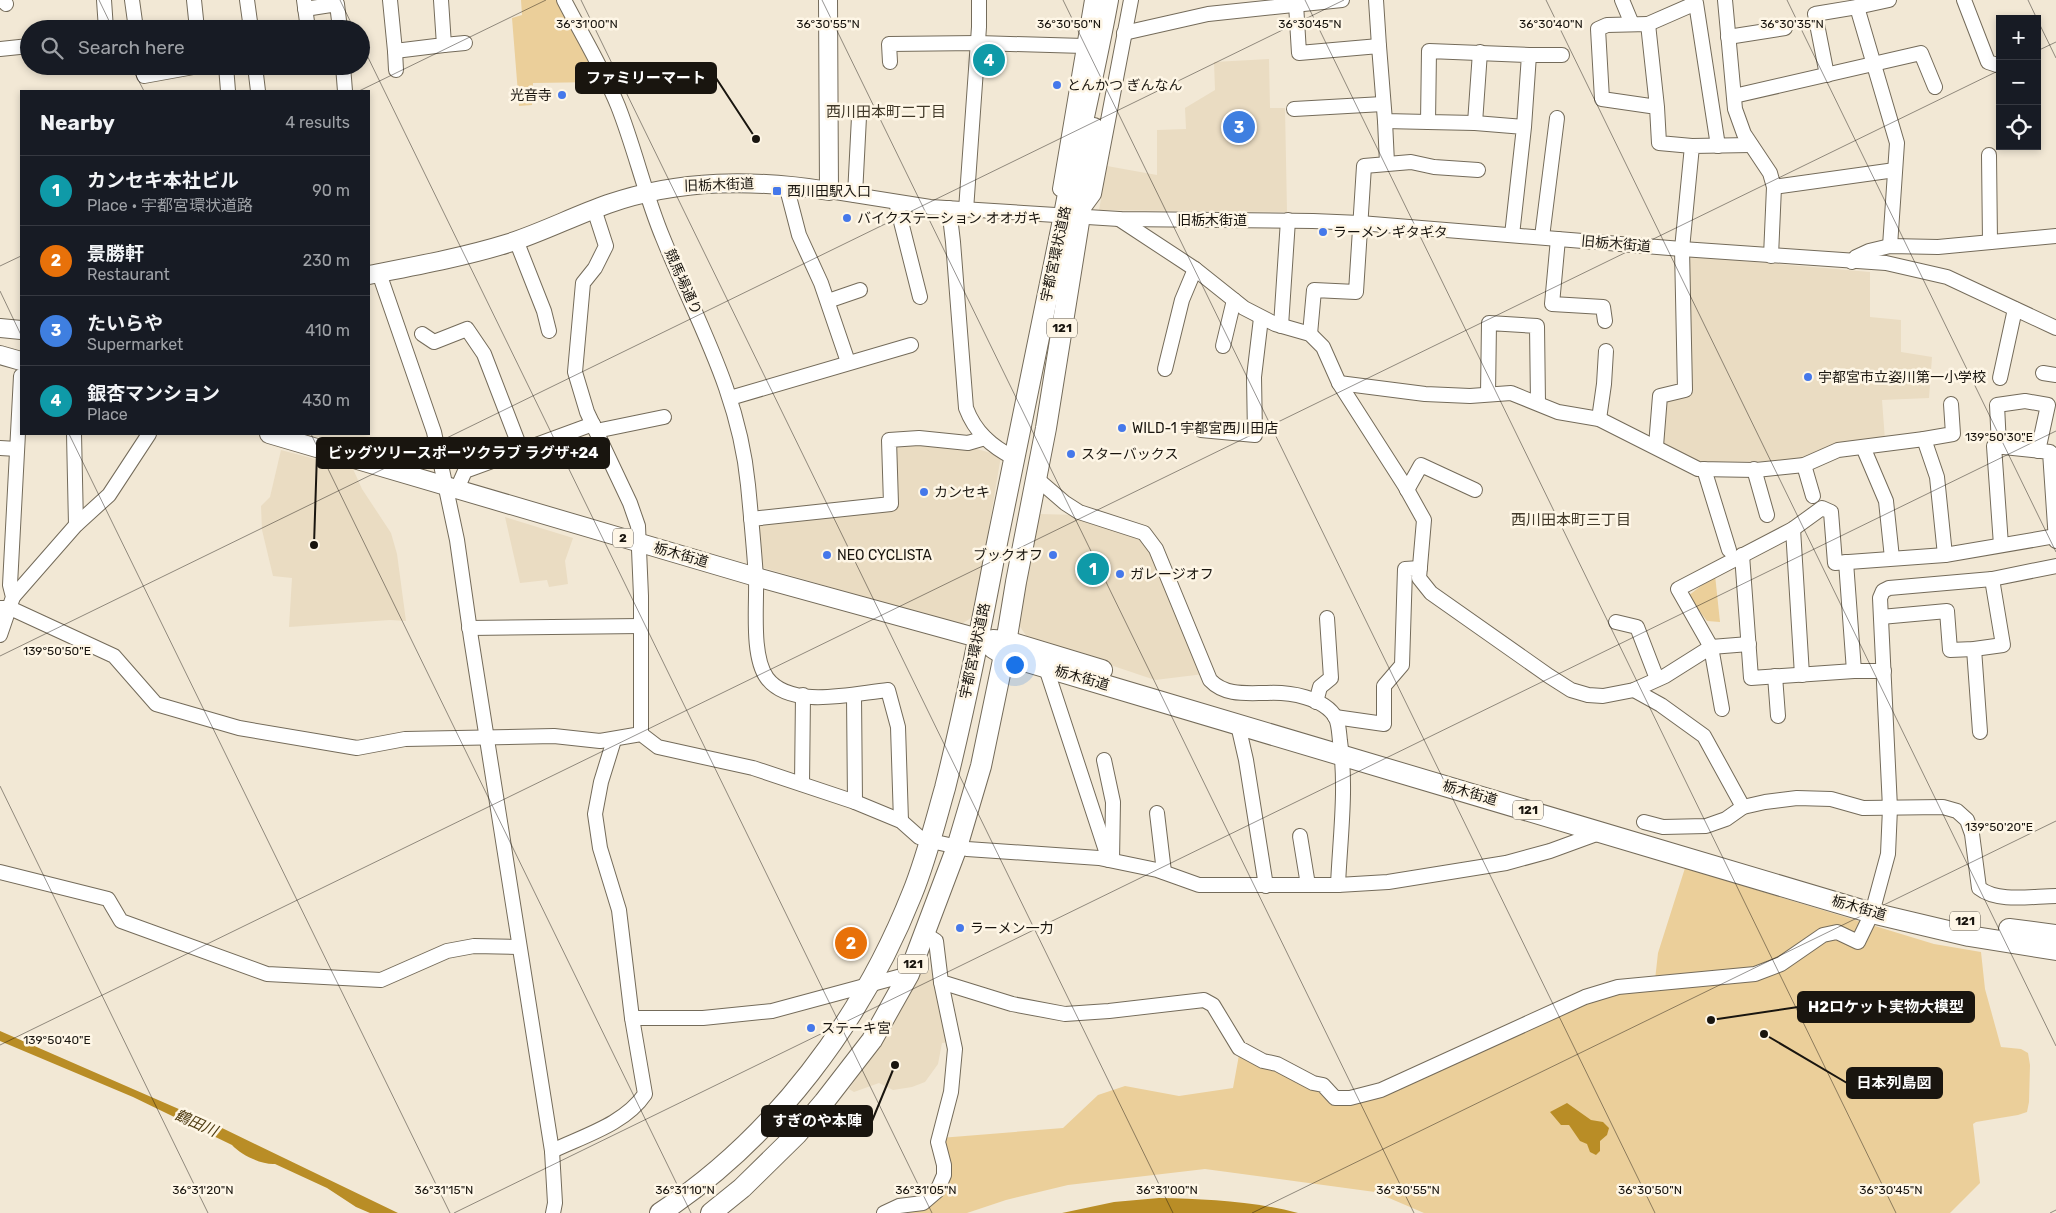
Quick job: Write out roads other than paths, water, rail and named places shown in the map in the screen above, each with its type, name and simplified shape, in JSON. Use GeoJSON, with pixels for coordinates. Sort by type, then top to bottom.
{"type":"FeatureCollection","features":[{"type":"Feature","properties":{"kind":"highway","name":"宇都宮環状道路"},"geometry":{"type":"LineString","coordinates":[[711,1213],[772,1161],[824,1102],[872,1040],[909,974],[957,848],[981,766],[1047,420],[1072,215],[1075,153],[1095,74],[1108,0]]}},
{"type":"Feature","properties":{"kind":"highway","name":"宇都宮環状道路"},"geometry":{"type":"LineString","coordinates":[[660,1213],[703,1182],[774,1114],[830,1046],[869,985],[898,928],[913,893],[931,841],[954,752],[1014,458],[1092,138],[1120,0]]}},
{"type":"Feature","properties":{"kind":"highway","name":"栃木街道"},"geometry":{"type":"LineString","coordinates":[[978,638],[1005,648],[1874,906],[1969,936],[2056,950]]}},
{"type":"Feature","properties":{"kind":"highway","name":"栃木街道"},"geometry":{"type":"LineString","coordinates":[[1005,648],[1046,668],[1238,725],[1341,749],[1602,832],[1874,906],[1978,925],[2056,935]]}},
{"type":"Feature","properties":{"kind":"main road"},"geometry":{"type":"LineString","coordinates":[[828,0],[829,191]]}},
{"type":"Feature","properties":{"kind":"main road","name":"旧栃木街道"},"geometry":{"type":"LineString","coordinates":[[374,274],[478,251],[516,240],[594,209],[678,186],[712,183],[786,186],[829,191]]}},
{"type":"Feature","properties":{"kind":"main road"},"geometry":{"type":"LineString","coordinates":[[0,328],[20,330]]}},
{"type":"Feature","properties":{"kind":"main road"},"geometry":{"type":"LineString","coordinates":[[0,333],[20,334]]}},
{"type":"Feature","properties":{"kind":"main road"},"geometry":{"type":"LineString","coordinates":[[0,355],[20,361]]}},
{"type":"Feature","properties":{"kind":"main road","name":"栃木街道"},"geometry":{"type":"LineString","coordinates":[[276,435],[312,440],[451,487],[638,543],[978,638]]}},
{"type":"Feature","properties":{"kind":"street"},"geometry":{"type":"LineString","coordinates":[[104,0],[105,20]]}},
{"type":"Feature","properties":{"kind":"street"},"geometry":{"type":"LineString","coordinates":[[132,0],[135,20]]}},
{"type":"Feature","properties":{"kind":"street"},"geometry":{"type":"LineString","coordinates":[[194,0],[196,20]]}},
{"type":"Feature","properties":{"kind":"street"},"geometry":{"type":"LineString","coordinates":[[247,0],[250,20]]}},
{"type":"Feature","properties":{"kind":"street"},"geometry":{"type":"LineString","coordinates":[[390,0],[396,70]]}},
{"type":"Feature","properties":{"kind":"street"},"geometry":{"type":"LineString","coordinates":[[440,0],[444,45]]}},
{"type":"Feature","properties":{"kind":"street","name":"競馬場通り"},"geometry":{"type":"LineString","coordinates":[[564,0],[616,103],[663,238],[716,356],[730,398],[746,462],[756,577],[757,652],[767,677],[783,690],[813,698],[854,696],[888,690],[898,727],[901,821]]}},
{"type":"Feature","properties":{"kind":"street"},"geometry":{"type":"LineString","coordinates":[[966,210],[978,43],[979,0]]}},
{"type":"Feature","properties":{"kind":"street"},"geometry":{"type":"LineString","coordinates":[[1092,0],[1060,188],[1072,215],[1094,194],[1131,0]]}},
{"type":"Feature","properties":{"kind":"street"},"geometry":{"type":"LineString","coordinates":[[1124,33],[1208,14],[1342,0]]}},
{"type":"Feature","properties":{"kind":"street"},"geometry":{"type":"LineString","coordinates":[[1376,0],[1387,163]]}},
{"type":"Feature","properties":{"kind":"street"},"geometry":{"type":"LineString","coordinates":[[1622,0],[1632,24]]}},
{"type":"Feature","properties":{"kind":"street"},"geometry":{"type":"LineString","coordinates":[[1725,0],[1735,109],[1744,134],[1770,173],[1774,187],[1771,256]]}},
{"type":"Feature","properties":{"kind":"street"},"geometry":{"type":"LineString","coordinates":[[1827,75],[1815,14],[1889,0]]}},
{"type":"Feature","properties":{"kind":"street"},"geometry":{"type":"LineString","coordinates":[[1964,0],[1988,62],[1996,65]]}},
{"type":"Feature","properties":{"kind":"street"},"geometry":{"type":"LineString","coordinates":[[1657,107],[1602,99],[1598,29],[1607,25],[1648,24],[1696,1],[1718,146]]}},
{"type":"Feature","properties":{"kind":"street"},"geometry":{"type":"LineString","coordinates":[[307,20],[305,4],[337,4],[339,20]]}},
{"type":"Feature","properties":{"kind":"street"},"geometry":{"type":"LineString","coordinates":[[1296,4],[1299,53],[1379,46]]}},
{"type":"Feature","properties":{"kind":"street"},"geometry":{"type":"LineString","coordinates":[[1857,7],[1897,143],[1890,246]]}},
{"type":"Feature","properties":{"kind":"street"},"geometry":{"type":"LineString","coordinates":[[1648,24],[1659,143],[1692,146],[1751,145]]}},
{"type":"Feature","properties":{"kind":"street"},"geometry":{"type":"LineString","coordinates":[[1728,38],[1785,28]]}},
{"type":"Feature","properties":{"kind":"street"},"geometry":{"type":"LineString","coordinates":[[395,51],[465,43]]}},
{"type":"Feature","properties":{"kind":"street"},"geometry":{"type":"LineString","coordinates":[[890,62],[889,44],[978,43],[1084,46]]}},
{"type":"Feature","properties":{"kind":"street"},"geometry":{"type":"LineString","coordinates":[[0,49],[20,47]]}},
{"type":"Feature","properties":{"kind":"street"},"geometry":{"type":"LineString","coordinates":[[1428,122],[1429,51],[1562,55]]}},
{"type":"Feature","properties":{"kind":"street"},"geometry":{"type":"LineString","coordinates":[[1475,123],[1480,52]]}},
{"type":"Feature","properties":{"kind":"street"},"geometry":{"type":"LineString","coordinates":[[1734,96],[1921,53],[1935,88]]}},
{"type":"Feature","properties":{"kind":"street"},"geometry":{"type":"LineString","coordinates":[[1512,235],[1524,127],[1529,55]]}},
{"type":"Feature","properties":{"kind":"street"},"geometry":{"type":"LineString","coordinates":[[227,75],[228,90]]}},
{"type":"Feature","properties":{"kind":"street"},"geometry":{"type":"LineString","coordinates":[[256,75],[258,90]]}},
{"type":"Feature","properties":{"kind":"street"},"geometry":{"type":"LineString","coordinates":[[344,75],[345,90]]}},
{"type":"Feature","properties":{"kind":"street"},"geometry":{"type":"LineString","coordinates":[[1294,109],[1383,104]]}},
{"type":"Feature","properties":{"kind":"street"},"geometry":{"type":"LineString","coordinates":[[855,196],[859,117]]}},
{"type":"Feature","properties":{"kind":"street"},"geometry":{"type":"LineString","coordinates":[[1542,237],[1557,118]]}},
{"type":"Feature","properties":{"kind":"street"},"geometry":{"type":"LineString","coordinates":[[1385,121],[1475,123],[1524,127]]}},
{"type":"Feature","properties":{"kind":"street"},"geometry":{"type":"LineString","coordinates":[[1656,446],[1660,396],[1685,390],[1682,249],[1692,146]]}},
{"type":"Feature","properties":{"kind":"street"},"geometry":{"type":"LineString","coordinates":[[1990,155],[1990,242]]}},
{"type":"Feature","properties":{"kind":"street"},"geometry":{"type":"LineString","coordinates":[[1310,334],[1314,290],[1356,292],[1364,166],[1411,162],[1434,167],[1478,170]]}},
{"type":"Feature","properties":{"kind":"street"},"geometry":{"type":"LineString","coordinates":[[1774,187],[1895,170]]}},
{"type":"Feature","properties":{"kind":"street"},"geometry":{"type":"LineString","coordinates":[[786,186],[799,235],[828,301],[848,362]]}},
{"type":"Feature","properties":{"kind":"street","name":"旧栃木街道"},"geometry":{"type":"LineString","coordinates":[[829,191],[896,202],[966,210],[1119,219],[1288,220],[1360,223],[1771,256],[1886,263],[1938,275],[2056,328]]}},
{"type":"Feature","properties":{"kind":"street"},"geometry":{"type":"LineString","coordinates":[[896,202],[920,296]]}},
{"type":"Feature","properties":{"kind":"street"},"geometry":{"type":"LineString","coordinates":[[949,208],[965,399],[974,427],[994,447],[1014,458]]}},
{"type":"Feature","properties":{"kind":"street"},"geometry":{"type":"LineString","coordinates":[[594,209],[606,246],[595,268],[583,282],[576,372],[587,412],[630,503],[638,526],[641,626],[641,734]]}},
{"type":"Feature","properties":{"kind":"street"},"geometry":{"type":"LineString","coordinates":[[1119,219],[1195,270],[1261,318],[1310,334],[1323,347],[1339,384],[1424,520],[1419,578],[1431,593],[1571,690],[1588,696],[1603,696],[1634,690],[1712,647],[1749,644]]}},
{"type":"Feature","properties":{"kind":"street"},"geometry":{"type":"LineString","coordinates":[[1281,326],[1288,220]]}},
{"type":"Feature","properties":{"kind":"street"},"geometry":{"type":"LineString","coordinates":[[1852,262],[1856,257],[1869,250],[1890,246],[1938,247],[2056,236]]}},
{"type":"Feature","properties":{"kind":"street"},"geometry":{"type":"LineString","coordinates":[[1558,239],[1552,304],[1604,307],[1605,321]]}},
{"type":"Feature","properties":{"kind":"street"},"geometry":{"type":"LineString","coordinates":[[516,240],[544,311],[548,331]]}},
{"type":"Feature","properties":{"kind":"street"},"geometry":{"type":"LineString","coordinates":[[1165,369],[1182,300],[1195,270]]}},
{"type":"Feature","properties":{"kind":"street"},"geometry":{"type":"LineString","coordinates":[[374,274],[434,432],[451,487],[469,628],[552,1151],[554,1213]]}},
{"type":"Feature","properties":{"kind":"street"},"geometry":{"type":"LineString","coordinates":[[828,301],[860,290]]}},
{"type":"Feature","properties":{"kind":"street"},"geometry":{"type":"LineString","coordinates":[[1224,346],[1234,300]]}},
{"type":"Feature","properties":{"kind":"street"},"geometry":{"type":"LineString","coordinates":[[2000,378],[2015,309]]}},
{"type":"Feature","properties":{"kind":"street"},"geometry":{"type":"LineString","coordinates":[[1201,430],[1255,434],[1254,377],[1261,318]]}},
{"type":"Feature","properties":{"kind":"street"},"geometry":{"type":"LineString","coordinates":[[1488,394],[1489,323],[1537,326],[1538,403]]}},
{"type":"Feature","properties":{"kind":"street"},"geometry":{"type":"LineString","coordinates":[[422,334],[434,342],[467,329],[484,354],[521,450]]}},
{"type":"Feature","properties":{"kind":"street"},"geometry":{"type":"LineString","coordinates":[[730,398],[911,345]]}},
{"type":"Feature","properties":{"kind":"street"},"geometry":{"type":"LineString","coordinates":[[1598,419],[1604,384],[1606,352]]}},
{"type":"Feature","properties":{"kind":"street"},"geometry":{"type":"LineString","coordinates":[[1339,384],[1425,394],[1470,396],[1511,393],[1558,412],[1598,419],[1656,446],[1698,469],[1754,470],[1804,465],[1838,450],[1952,434],[1951,404]]}},
{"type":"Feature","properties":{"kind":"street"},"geometry":{"type":"LineString","coordinates":[[0,635],[8,604],[10,585],[20,394]]}},
{"type":"Feature","properties":{"kind":"street"},"geometry":{"type":"LineString","coordinates":[[1999,446],[1997,405],[2025,401],[2048,405],[2038,451]]}},
{"type":"Feature","properties":{"kind":"street"},"geometry":{"type":"LineString","coordinates":[[451,487],[464,471],[521,450],[594,427],[664,417]]}},
{"type":"Feature","properties":{"kind":"street"},"geometry":{"type":"LineString","coordinates":[[74,435],[76,525]]}},
{"type":"Feature","properties":{"kind":"street"},"geometry":{"type":"LineString","coordinates":[[8,604],[76,525],[109,496],[148,435]]}},
{"type":"Feature","properties":{"kind":"street"},"geometry":{"type":"LineString","coordinates":[[751,519],[891,504],[888,440],[919,438],[968,443],[985,438]]}},
{"type":"Feature","properties":{"kind":"street"},"geometry":{"type":"LineString","coordinates":[[1924,439],[1937,476],[1945,555]]}},
{"type":"Feature","properties":{"kind":"street"},"geometry":{"type":"LineString","coordinates":[[2001,545],[1994,446],[2050,452],[2056,541]]}},
{"type":"Feature","properties":{"kind":"street"},"geometry":{"type":"LineString","coordinates":[[1863,447],[1886,501],[1892,558]]}},
{"type":"Feature","properties":{"kind":"street"},"geometry":{"type":"LineString","coordinates":[[0,448],[17,449]]}},
{"type":"Feature","properties":{"kind":"street"},"geometry":{"type":"LineString","coordinates":[[1407,490],[1421,465],[1475,490]]}},
{"type":"Feature","properties":{"kind":"street"},"geometry":{"type":"LineString","coordinates":[[1804,465],[1813,496]]}},
{"type":"Feature","properties":{"kind":"street"},"geometry":{"type":"LineString","coordinates":[[1704,469],[1736,552],[1749,644],[1751,678],[1854,671],[1884,671]]}},
{"type":"Feature","properties":{"kind":"street"},"geometry":{"type":"LineString","coordinates":[[1754,470],[1767,515]]}},
{"type":"Feature","properties":{"kind":"street"},"geometry":{"type":"LineString","coordinates":[[1036,478],[1065,503],[1079,512],[1137,530],[1149,538],[1156,549],[1210,680],[1215,685],[1224,690],[1241,693],[1287,692],[1316,702],[1335,717],[1384,724],[1384,686],[1402,665],[1405,569],[1420,568]]}},
{"type":"Feature","properties":{"kind":"street"},"geometry":{"type":"LineString","coordinates":[[1722,709],[1712,647],[1678,589],[1736,552],[1793,529],[1822,508],[1831,512],[1835,563],[1945,555],[2056,536]]}},
{"type":"Feature","properties":{"kind":"street"},"geometry":{"type":"LineString","coordinates":[[1793,529],[1802,675]]}},
{"type":"Feature","properties":{"kind":"street"},"geometry":{"type":"LineString","coordinates":[[1846,562],[1854,671]]}},
{"type":"Feature","properties":{"kind":"street"},"geometry":{"type":"LineString","coordinates":[[941,982],[1012,1004],[1065,1014],[1109,1012],[1204,1000],[1213,1005],[1239,1048],[1263,1061],[1278,1064],[1313,1084],[1323,1085],[1335,1098],[1350,1098],[1381,1090],[1585,997],[1618,987],[1755,974],[1781,964],[1823,935],[1837,932],[1858,942],[1874,906],[1888,854],[1890,808],[1880,598],[1883,591],[1889,588],[1955,584],[1992,579],[2056,566]]}},
{"type":"Feature","properties":{"kind":"street"},"geometry":{"type":"LineString","coordinates":[[1881,617],[1947,611],[1950,650],[2003,645],[1992,579]]}},
{"type":"Feature","properties":{"kind":"street"},"geometry":{"type":"LineString","coordinates":[[8,604],[114,656],[156,704],[239,728],[357,748],[405,739],[554,736],[600,741],[641,734],[658,747],[753,768],[855,802],[901,821],[919,837],[931,841],[957,848],[1110,860],[1164,872],[1199,886],[1338,885],[1388,882],[1506,863],[1550,851],[1602,832]]}},
{"type":"Feature","properties":{"kind":"street"},"geometry":{"type":"LineString","coordinates":[[1316,702],[1320,687],[1331,678],[1327,618]]}},
{"type":"Feature","properties":{"kind":"street"},"geometry":{"type":"LineString","coordinates":[[1616,622],[1638,627],[1657,679]]}},
{"type":"Feature","properties":{"kind":"street"},"geometry":{"type":"LineString","coordinates":[[469,628],[641,626]]}},
{"type":"Feature","properties":{"kind":"street"},"geometry":{"type":"LineString","coordinates":[[1974,649],[1980,732]]}},
{"type":"Feature","properties":{"kind":"street"},"geometry":{"type":"LineString","coordinates":[[1046,668],[1110,860]]}},
{"type":"Feature","properties":{"kind":"street"},"geometry":{"type":"LineString","coordinates":[[1775,676],[1778,716]]}},
{"type":"Feature","properties":{"kind":"street"},"geometry":{"type":"LineString","coordinates":[[1634,690],[1704,736],[1743,807]]}},
{"type":"Feature","properties":{"kind":"street"},"geometry":{"type":"LineString","coordinates":[[802,784],[804,695]]}},
{"type":"Feature","properties":{"kind":"street"},"geometry":{"type":"LineString","coordinates":[[854,696],[855,802]]}},
{"type":"Feature","properties":{"kind":"street"},"geometry":{"type":"LineString","coordinates":[[1335,717],[1344,769],[1338,885]]}},
{"type":"Feature","properties":{"kind":"street"},"geometry":{"type":"LineString","coordinates":[[1238,725],[1246,760],[1266,886]]}},
{"type":"Feature","properties":{"kind":"street"},"geometry":{"type":"LineString","coordinates":[[552,1151],[621,1118],[639,1104],[645,1094],[632,1018],[618,910],[600,848],[596,814],[601,782],[614,740]]}},
{"type":"Feature","properties":{"kind":"street"},"geometry":{"type":"LineString","coordinates":[[1104,760],[1114,802],[1110,860]]}},
{"type":"Feature","properties":{"kind":"street"},"geometry":{"type":"LineString","coordinates":[[1644,822],[1663,827],[1706,826],[1726,819],[1743,807],[1797,798],[1830,799],[1863,808],[1943,808],[1958,811],[1968,820],[1972,834],[1979,888],[1984,892],[2008,897],[2056,896]]}},
{"type":"Feature","properties":{"kind":"street"},"geometry":{"type":"LineString","coordinates":[[1158,813],[1164,872]]}},
{"type":"Feature","properties":{"kind":"street"},"geometry":{"type":"LineString","coordinates":[[1300,836],[1308,885]]}},
{"type":"Feature","properties":{"kind":"street"},"geometry":{"type":"LineString","coordinates":[[0,872],[108,899],[121,921],[267,974],[381,980],[447,951],[474,946],[519,947]]}},
{"type":"Feature","properties":{"kind":"street"},"geometry":{"type":"LineString","coordinates":[[884,1213],[899,1206],[923,1203],[937,1191],[944,1175],[944,1165],[938,1142],[951,1092],[954,1049],[941,982],[936,941],[925,934]]}},
{"type":"Feature","properties":{"kind":"street"},"geometry":{"type":"LineString","coordinates":[[632,1018],[703,1018],[763,1012],[909,974]]}},
{"type":"Feature","properties":{"kind":"water","name":"鶴田川"},"geometry":{"type":"Polygon","coordinates":[[[0,1031],[220,1127],[398,1213],[370,1213],[356,1207],[327,1188],[275,1164],[252,1159],[232,1145],[133,1097],[0,1041],[0,1031]]]}},
{"type":"Feature","properties":{"kind":"water"},"geometry":{"type":"Polygon","coordinates":[[[1567,1103],[1591,1120],[1603,1122],[1609,1128],[1607,1135],[1600,1141],[1600,1151],[1596,1155],[1590,1152],[1587,1144],[1580,1141],[1569,1125],[1561,1125],[1550,1112],[1567,1103]]]}},
{"type":"Feature","properties":{"kind":"water"},"geometry":{"type":"Polygon","coordinates":[[[1159,1198],[1247,1203],[1298,1213],[1062,1213],[1114,1202],[1159,1198]]]}},
{"type":"Feature","properties":{"kind":"place","name":"銀杏マンション"},"geometry":{"type":"Point","coordinates":[989,60]}},
{"type":"Feature","properties":{"kind":"place","name":"とんかつ ぎんなん"},"geometry":{"type":"Point","coordinates":[1057,85]}},
{"type":"Feature","properties":{"kind":"place","name":"光音寺"},"geometry":{"type":"Point","coordinates":[562,95]}},
{"type":"Feature","properties":{"kind":"place","name":"たいらや"},"geometry":{"type":"Point","coordinates":[1239,127]}},
{"type":"Feature","properties":{"kind":"place","name":"ファミリーマート"},"geometry":{"type":"Point","coordinates":[756,139]}},
{"type":"Feature","properties":{"kind":"place","name":"西川田駅入口"},"geometry":{"type":"Point","coordinates":[777,191]}},
{"type":"Feature","properties":{"kind":"place","name":"バイクステーション オオガキ"},"geometry":{"type":"Point","coordinates":[847,218]}},
{"type":"Feature","properties":{"kind":"place","name":"ラーメン ギタギタ"},"geometry":{"type":"Point","coordinates":[1323,232]}},
{"type":"Feature","properties":{"kind":"place","name":"宇都宮市立姿川第一小学校"},"geometry":{"type":"Point","coordinates":[1808,377]}},
{"type":"Feature","properties":{"kind":"place","name":"WILD-1 宇都宮西川田店"},"geometry":{"type":"Point","coordinates":[1122,428]}},
{"type":"Feature","properties":{"kind":"place","name":"スターバックス"},"geometry":{"type":"Point","coordinates":[1071,454]}},
{"type":"Feature","properties":{"kind":"place","name":"カンセキ"},"geometry":{"type":"Point","coordinates":[924,492]}},
{"type":"Feature","properties":{"kind":"place","name":"ビッグツリースポーツクラブ ラグザ+24"},"geometry":{"type":"Point","coordinates":[314,545]}},
{"type":"Feature","properties":{"kind":"place","name":"NEO CYCLISTA"},"geometry":{"type":"Point","coordinates":[827,555]}},
{"type":"Feature","properties":{"kind":"place","name":"ブックオフ"},"geometry":{"type":"Point","coordinates":[1053,555]}},
{"type":"Feature","properties":{"kind":"place","name":"カンセキ本社ビル"},"geometry":{"type":"Point","coordinates":[1093,569]}},
{"type":"Feature","properties":{"kind":"place","name":"ガレージオフ"},"geometry":{"type":"Point","coordinates":[1120,574]}},
{"type":"Feature","properties":{"kind":"place","name":"ラーメン一力"},"geometry":{"type":"Point","coordinates":[960,928]}},
{"type":"Feature","properties":{"kind":"place","name":"景勝軒"},"geometry":{"type":"Point","coordinates":[851,943]}},
{"type":"Feature","properties":{"kind":"place","name":"H2ロケット実物大模型"},"geometry":{"type":"Point","coordinates":[1711,1020]}},
{"type":"Feature","properties":{"kind":"place","name":"ステーキ宮"},"geometry":{"type":"Point","coordinates":[811,1028]}},
{"type":"Feature","properties":{"kind":"place","name":"日本列島図"},"geometry":{"type":"Point","coordinates":[1764,1034]}},
{"type":"Feature","properties":{"kind":"place","name":"すぎのや本陣"},"geometry":{"type":"Point","coordinates":[895,1065]}},
{"type":"Feature","properties":{"kind":"district","name":"西川田本町二丁目"},"geometry":{"type":"Point","coordinates":[886,112]}},
{"type":"Feature","properties":{"kind":"district","name":"西川田本町三丁目"},"geometry":{"type":"Point","coordinates":[1571,520]}}]}
